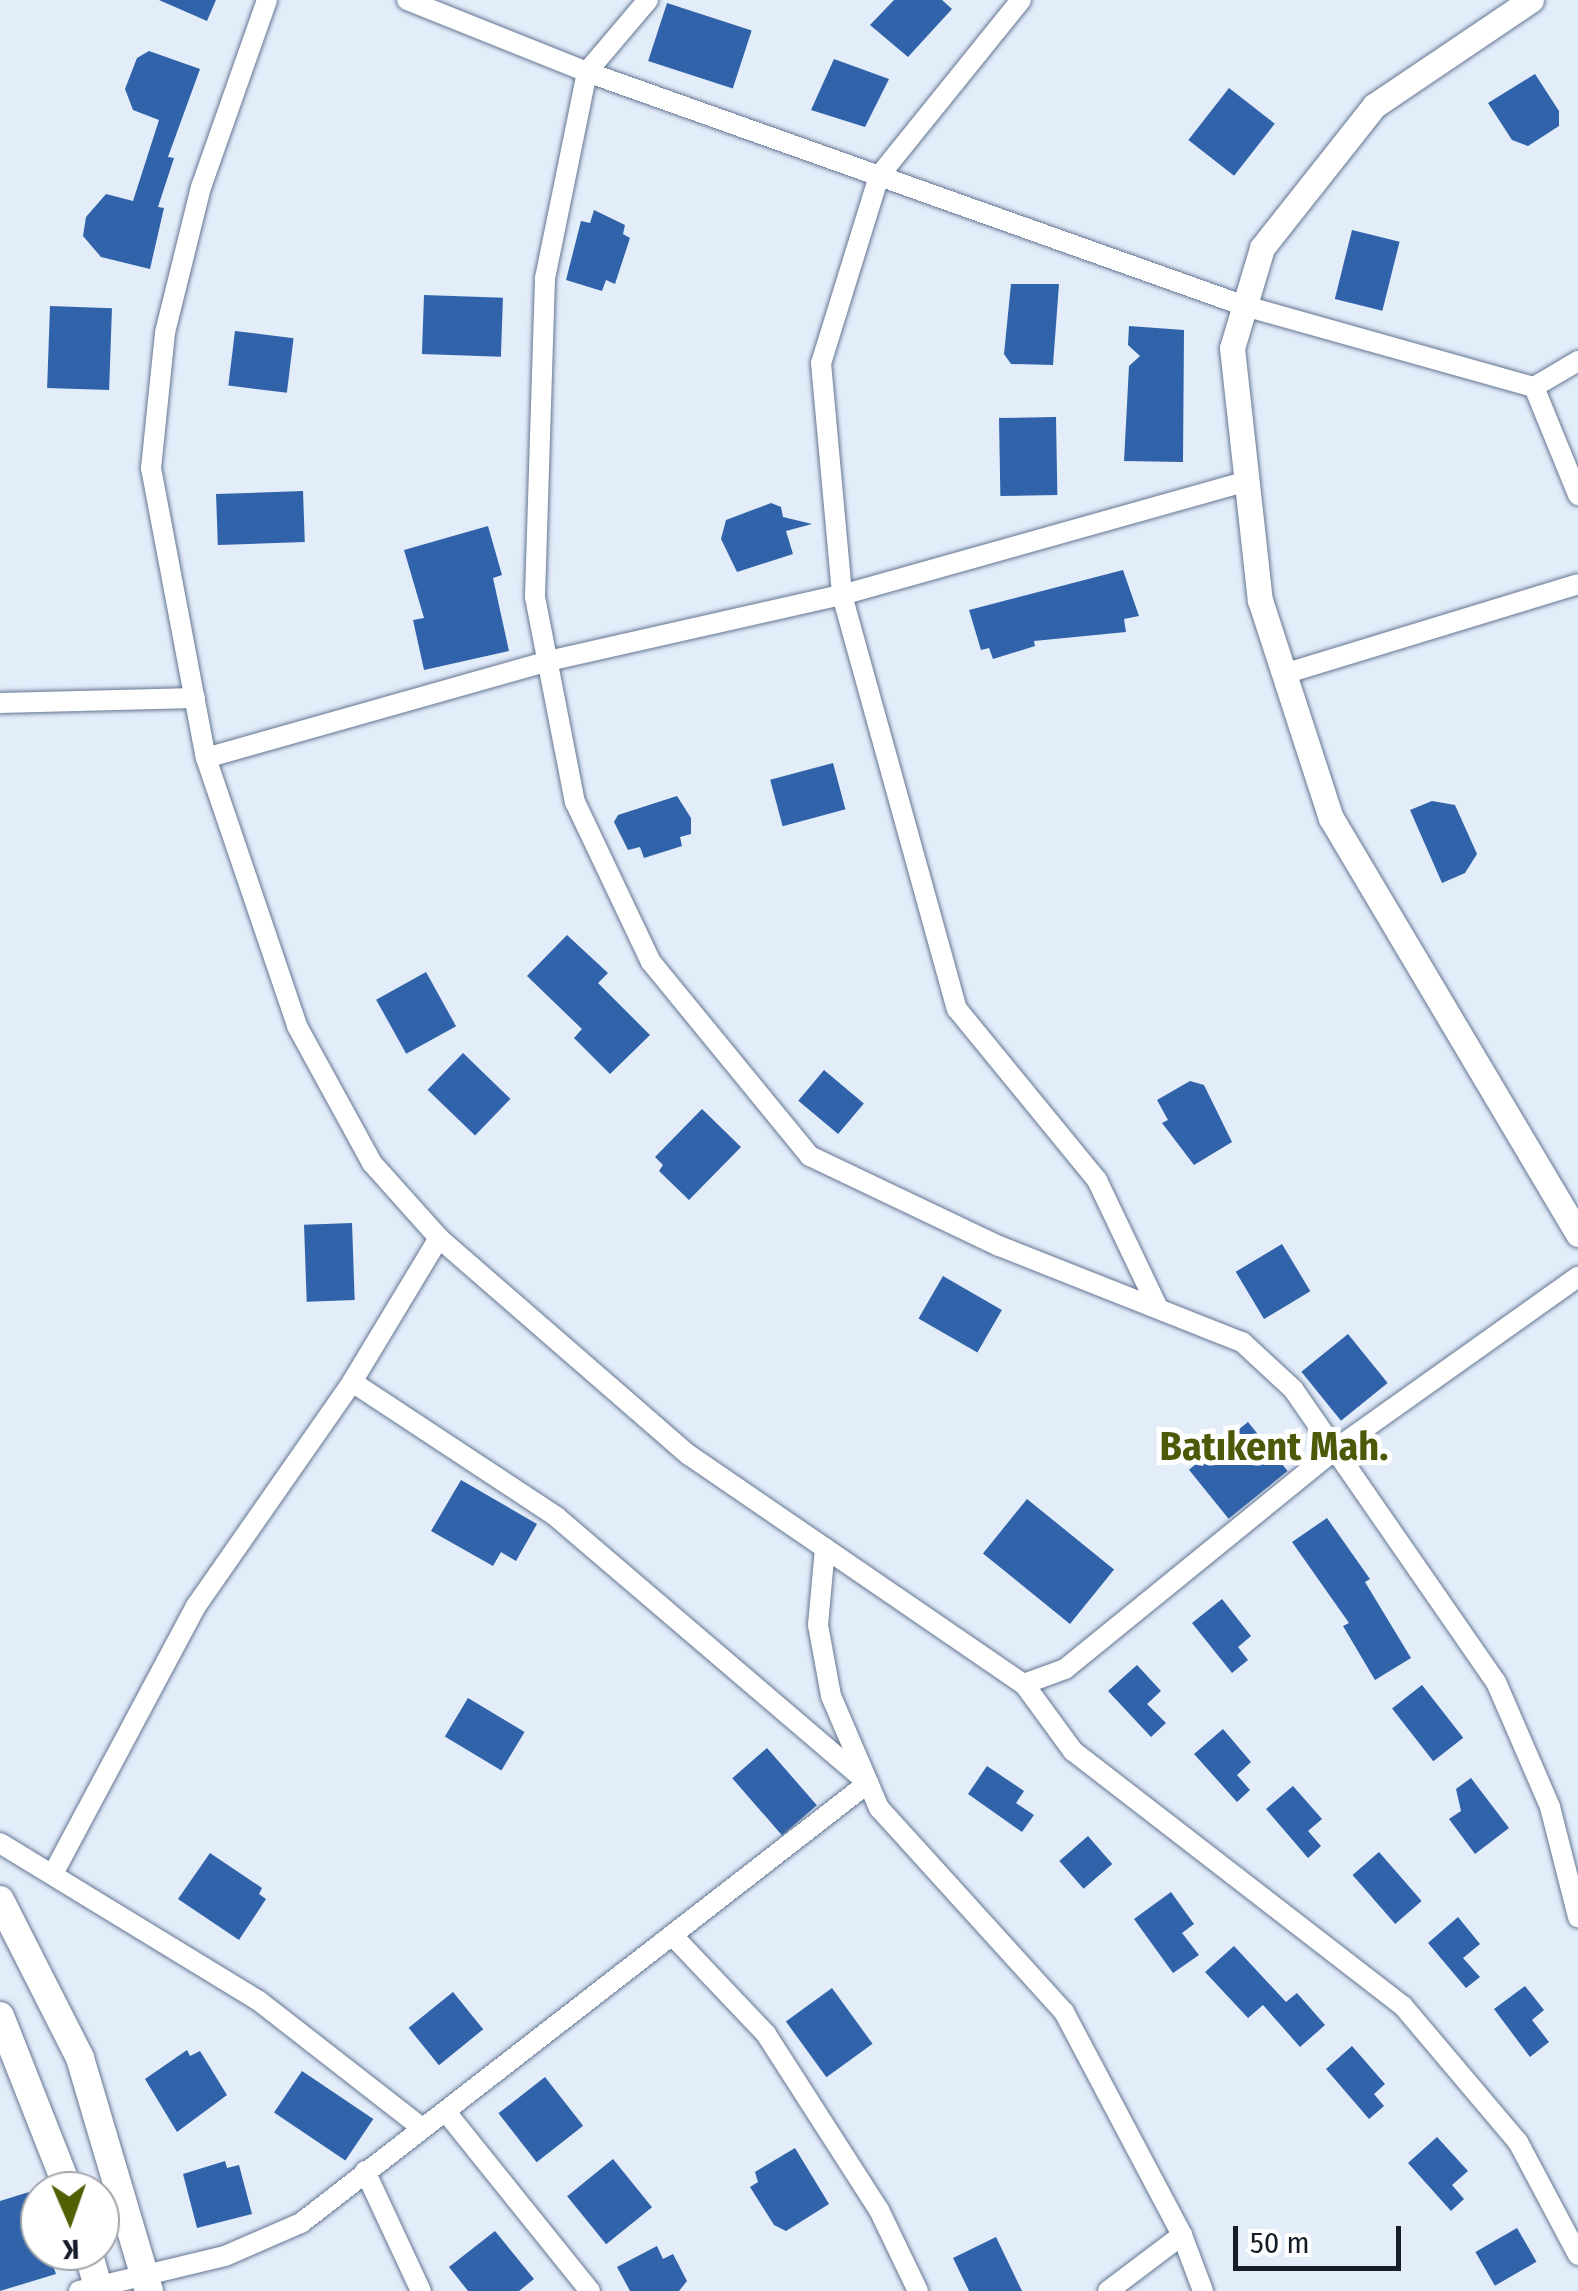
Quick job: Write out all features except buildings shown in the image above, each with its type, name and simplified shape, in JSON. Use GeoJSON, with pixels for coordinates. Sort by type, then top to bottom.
{"type":"FeatureCollection","features":[{"type":"Feature","properties":{"kind":"main road"},"geometry":{"type":"LineString","coordinates":[[0,1900],[80,2058],[147,2281]]}},
{"type":"Feature","properties":{"kind":"main road"},"geometry":{"type":"LineString","coordinates":[[0,2016],[61,2171]]}},
{"type":"Feature","properties":{"kind":"street"},"geometry":{"type":"LineString","coordinates":[[267,0],[200,187],[165,333],[151,468],[206,758],[297,1026],[372,1163],[440,1238],[689,1455],[1024,1684],[1073,1751],[1404,2006],[1518,2142],[1578,2255]]}},
{"type":"Feature","properties":{"kind":"street"},"geometry":{"type":"LineString","coordinates":[[408,0],[587,72],[1244,306],[1534,387],[1578,361]]}},
{"type":"Feature","properties":{"kind":"street"},"geometry":{"type":"LineString","coordinates":[[648,0],[587,72],[545,278],[535,598],[575,802],[651,962],[810,1156],[999,1246],[1242,1342],[1293,1389],[1496,1682],[1550,1807],[1578,1917]]}},
{"type":"Feature","properties":{"kind":"street"},"geometry":{"type":"LineString","coordinates":[[1020,0],[879,176],[821,364],[842,595],[957,1009],[1096,1180],[1158,1308]]}},
{"type":"Feature","properties":{"kind":"street"},"geometry":{"type":"LineString","coordinates":[[1531,0],[1374,106],[1262,248],[1232,348],[1260,600],[1331,818],[1578,1234]]}},
{"type":"Feature","properties":{"kind":"street"},"geometry":{"type":"LineString","coordinates":[[1534,387],[1578,495]]}},
{"type":"Feature","properties":{"kind":"street"},"geometry":{"type":"LineString","coordinates":[[206,758],[548,662],[842,595],[1247,481]]}},
{"type":"Feature","properties":{"kind":"street"},"geometry":{"type":"LineString","coordinates":[[1284,674],[1578,584]]}},
{"type":"Feature","properties":{"kind":"street"},"geometry":{"type":"LineString","coordinates":[[0,703],[195,698]]}},
{"type":"Feature","properties":{"kind":"street"},"geometry":{"type":"LineString","coordinates":[[54,1872],[196,1606],[352,1382],[440,1238]]}},
{"type":"Feature","properties":{"kind":"street"},"geometry":{"type":"LineString","coordinates":[[1024,1684],[1066,1668],[1337,1448],[1578,1277]]}},
{"type":"Feature","properties":{"kind":"street"},"geometry":{"type":"LineString","coordinates":[[352,1382],[558,1517],[868,1782]]}},
{"type":"Feature","properties":{"kind":"street"},"geometry":{"type":"LineString","coordinates":[[826,1548],[818,1625],[831,1696],[879,1808],[1064,2012],[1182,2235],[1203,2291]]}},
{"type":"Feature","properties":{"kind":"street"},"geometry":{"type":"LineString","coordinates":[[92,2289],[147,2281],[224,2256],[301,2224],[868,1782]]}},
{"type":"Feature","properties":{"kind":"street"},"geometry":{"type":"LineString","coordinates":[[0,1843],[54,1872],[259,2001],[422,2128]]}},
{"type":"Feature","properties":{"kind":"street"},"geometry":{"type":"LineString","coordinates":[[673,1936],[766,2034],[880,2210],[918,2291]]}},
{"type":"Feature","properties":{"kind":"street"},"geometry":{"type":"LineString","coordinates":[[446,2112],[590,2291]]}},
{"type":"Feature","properties":{"kind":"street"},"geometry":{"type":"LineString","coordinates":[[364,2172],[421,2291]]}},
{"type":"Feature","properties":{"kind":"street"},"geometry":{"type":"LineString","coordinates":[[1108,2291],[1182,2235]]}},
{"type":"Feature","properties":{"kind":"district","name":"Batıkent Mah."},"geometry":{"type":"Point","coordinates":[1274,1447]}}]}
